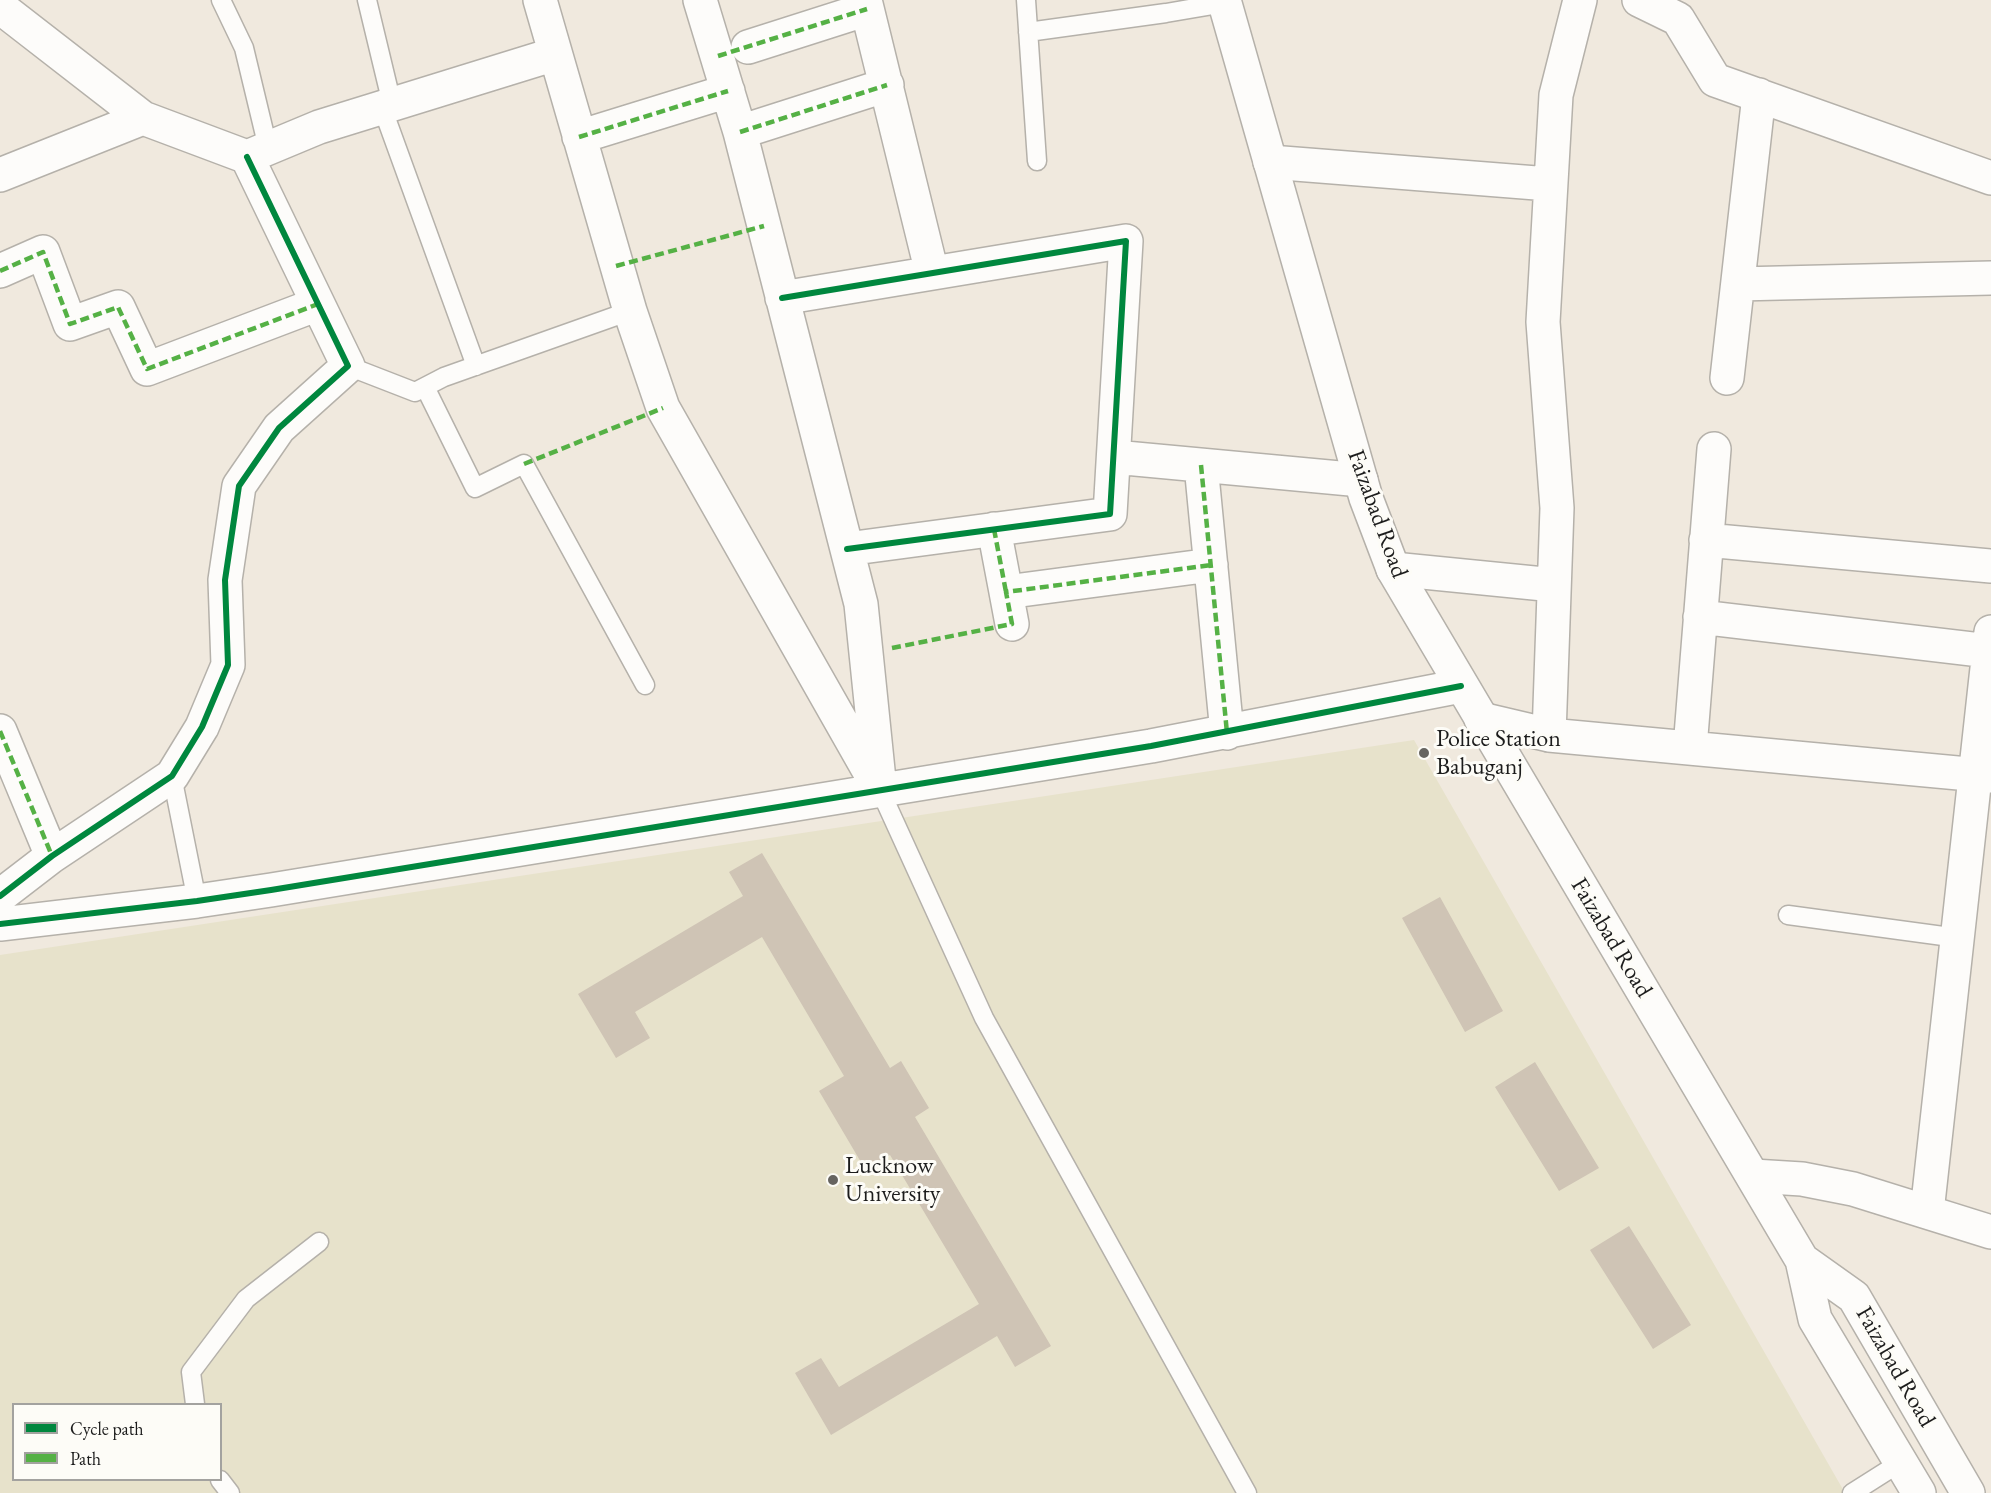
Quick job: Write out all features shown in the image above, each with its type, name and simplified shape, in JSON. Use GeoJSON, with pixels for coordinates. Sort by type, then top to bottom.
{"type":"FeatureCollection","features":[{"type":"Feature","properties":{"kind":"street"},"geometry":{"type":"LineString","coordinates":[[540,0],[630,311],[663,408],[880,790]]}},
{"type":"Feature","properties":{"kind":"street"},"geometry":{"type":"LineString","coordinates":[[700,0],[740,132],[861,604],[880,790]]}},
{"type":"Feature","properties":{"kind":"street"},"geometry":{"type":"LineString","coordinates":[[1549,735],[1557,508],[1543,322],[1556,95],[1580,0]]}},
{"type":"Feature","properties":{"kind":"street"},"geometry":{"type":"LineString","coordinates":[[1639,0],[1678,19],[1715,80],[1991,177]]}},
{"type":"Feature","properties":{"kind":"street","name":"Faizabad Road"},"geometry":{"type":"LineString","coordinates":[[1225,1],[1361,480],[1393,569],[1802,1260],[1815,1319],[1919,1493]]}},
{"type":"Feature","properties":{"kind":"street"},"geometry":{"type":"LineString","coordinates":[[748,47],[866,4],[932,273]]}},
{"type":"Feature","properties":{"kind":"street"},"geometry":{"type":"LineString","coordinates":[[0,7],[143,118],[257,153],[319,127],[555,54]]}},
{"type":"Feature","properties":{"kind":"street"},"geometry":{"type":"LineString","coordinates":[[740,132],[886,85]]}},
{"type":"Feature","properties":{"kind":"street"},"geometry":{"type":"LineString","coordinates":[[579,137],[728,91]]}},
{"type":"Feature","properties":{"kind":"street"},"geometry":{"type":"LineString","coordinates":[[1727,378],[1760,95]]}},
{"type":"Feature","properties":{"kind":"street"},"geometry":{"type":"LineString","coordinates":[[0,175],[143,118]]}},
{"type":"Feature","properties":{"kind":"street"},"geometry":{"type":"LineString","coordinates":[[0,896],[52,856],[172,776],[202,727],[228,665],[225,580],[239,486],[279,428],[348,366],[318,304],[257,153]]}},
{"type":"Feature","properties":{"kind":"street"},"geometry":{"type":"LineString","coordinates":[[1270,162],[1550,184]]}},
{"type":"Feature","properties":{"kind":"street"},"geometry":{"type":"LineString","coordinates":[[782,298],[1126,241],[1110,513],[847,549]]}},
{"type":"Feature","properties":{"kind":"street"},"geometry":{"type":"LineString","coordinates":[[0,271],[43,252],[70,324],[118,307],[147,369],[318,304]]}},
{"type":"Feature","properties":{"kind":"street"},"geometry":{"type":"LineString","coordinates":[[1738,284],[1991,279]]}},
{"type":"Feature","properties":{"kind":"street"},"geometry":{"type":"LineString","coordinates":[[1690,748],[1714,448]]}},
{"type":"Feature","properties":{"kind":"street"},"geometry":{"type":"LineString","coordinates":[[1114,457],[1361,480]]}},
{"type":"Feature","properties":{"kind":"street"},"geometry":{"type":"LineString","coordinates":[[1201,465],[1227,733]]}},
{"type":"Feature","properties":{"kind":"street"},"geometry":{"type":"LineString","coordinates":[[994,529],[1012,624]]}},
{"type":"Feature","properties":{"kind":"street"},"geometry":{"type":"LineString","coordinates":[[1706,540],[1991,566]]}},
{"type":"Feature","properties":{"kind":"street"},"geometry":{"type":"LineString","coordinates":[[1006,592],[1211,565]]}},
{"type":"Feature","properties":{"kind":"street"},"geometry":{"type":"LineString","coordinates":[[1393,569],[1554,585]]}},
{"type":"Feature","properties":{"kind":"street"},"geometry":{"type":"LineString","coordinates":[[1700,617],[1990,641],[1983,775],[1958,938],[1927,1212]]}},
{"type":"Feature","properties":{"kind":"street"},"geometry":{"type":"LineString","coordinates":[[0,924],[197,901],[880,790],[1227,733],[1461,686]]}},
{"type":"Feature","properties":{"kind":"street"},"geometry":{"type":"LineString","coordinates":[[1481,719],[1549,735],[1983,775]]}},
{"type":"Feature","properties":{"kind":"street"},"geometry":{"type":"LineString","coordinates":[[0,730],[52,856]]}},
{"type":"Feature","properties":{"kind":"street"},"geometry":{"type":"LineString","coordinates":[[1753,1176],[1802,1179],[1853,1189],[1991,1232]]}},
{"type":"Feature","properties":{"kind":"street","name":"Faizabad Road"},"geometry":{"type":"LineString","coordinates":[[1802,1260],[1854,1297],[1968,1493]]}},
{"type":"Feature","properties":{"kind":"lane"},"geometry":{"type":"LineString","coordinates":[[221,0],[244,48],[257,153]]}},
{"type":"Feature","properties":{"kind":"lane"},"geometry":{"type":"LineString","coordinates":[[367,0],[387,106],[476,366]]}},
{"type":"Feature","properties":{"kind":"lane"},"geometry":{"type":"LineString","coordinates":[[1026,0],[1037,161]]}},
{"type":"Feature","properties":{"kind":"lane"},"geometry":{"type":"LineString","coordinates":[[1028,32],[1143,17],[1225,1]]}},
{"type":"Feature","properties":{"kind":"lane"},"geometry":{"type":"LineString","coordinates":[[348,366],[415,392],[444,377],[630,311]]}},
{"type":"Feature","properties":{"kind":"lane"},"geometry":{"type":"LineString","coordinates":[[425,387],[475,488],[524,464],[645,685]]}},
{"type":"Feature","properties":{"kind":"lane"},"geometry":{"type":"LineString","coordinates":[[172,776],[197,901]]}},
{"type":"Feature","properties":{"kind":"lane"},"geometry":{"type":"LineString","coordinates":[[880,790],[984,1018],[1247,1493]]}},
{"type":"Feature","properties":{"kind":"lane"},"geometry":{"type":"LineString","coordinates":[[1788,915],[1958,938]]}},
{"type":"Feature","properties":{"kind":"lane"},"geometry":{"type":"LineString","coordinates":[[195,1403],[191,1372],[232,1317],[246,1299],[319,1242]]}},
{"type":"Feature","properties":{"kind":"lane"},"geometry":{"type":"LineString","coordinates":[[1852,1493],[1901,1462]]}},
{"type":"Feature","properties":{"kind":"shaded area","name":"Lucknow University"},"geometry":{"type":"Polygon","coordinates":[[[1414,740],[1845,1493],[0,1493],[0,955],[1414,740]]]}},
{"type":"Feature","properties":{"kind":"building"},"geometry":{"type":"Polygon","coordinates":[[[762,853],[890,1068],[901,1061],[929,1108],[915,1117],[1051,1346],[1015,1367],[997,1336],[831,1435],[795,1373],[821,1358],[839,1387],[979,1304],[890,1155],[865,1169],[819,1091],[844,1076],[762,937],[635,1012],[650,1038],[616,1058],[578,994],[743,896],[729,872],[762,853]]]}},
{"type":"Feature","properties":{"kind":"building"},"geometry":{"type":"Polygon","coordinates":[[[1440,897],[1503,1011],[1465,1032],[1402,918],[1440,897]]]}},
{"type":"Feature","properties":{"kind":"building"},"geometry":{"type":"Polygon","coordinates":[[[1535,1062],[1599,1168],[1559,1191],[1495,1087],[1535,1062]]]}},
{"type":"Feature","properties":{"kind":"building"},"geometry":{"type":"Polygon","coordinates":[[[1629,1226],[1691,1325],[1653,1349],[1590,1250],[1629,1226]]]}},
{"type":"Feature","properties":{"kind":"marked path"},"geometry":{"type":"LineString","coordinates":[[718,56],[867,9]]}},
{"type":"Feature","properties":{"kind":"marked path"},"geometry":{"type":"LineString","coordinates":[[740,132],[887,85]]}},
{"type":"Feature","properties":{"kind":"marked path"},"geometry":{"type":"LineString","coordinates":[[579,137],[728,91]]}},
{"type":"Feature","properties":{"kind":"marked path"},"geometry":{"type":"LineString","coordinates":[[616,266],[764,226]]}},
{"type":"Feature","properties":{"kind":"marked path"},"geometry":{"type":"LineString","coordinates":[[0,271],[43,252],[70,324],[118,307],[147,369],[318,304]]}},
{"type":"Feature","properties":{"kind":"marked path"},"geometry":{"type":"LineString","coordinates":[[524,464],[663,408]]}},
{"type":"Feature","properties":{"kind":"marked path"},"geometry":{"type":"LineString","coordinates":[[1201,465],[1227,733]]}},
{"type":"Feature","properties":{"kind":"marked path"},"geometry":{"type":"LineString","coordinates":[[994,529],[1006,592]]}},
{"type":"Feature","properties":{"kind":"marked path"},"geometry":{"type":"LineString","coordinates":[[892,648],[1012,624],[1006,592],[1211,565]]}},
{"type":"Feature","properties":{"kind":"marked path"},"geometry":{"type":"LineString","coordinates":[[0,731],[52,856]]}},
{"type":"Feature","properties":{"kind":"cycle path"},"geometry":{"type":"LineString","coordinates":[[0,896],[52,856],[172,776],[202,727],[228,665],[225,580],[239,486],[279,428],[348,366],[247,157]]}},
{"type":"Feature","properties":{"kind":"cycle path"},"geometry":{"type":"LineString","coordinates":[[782,298],[1126,241],[1110,514],[847,549]]}},
{"type":"Feature","properties":{"kind":"cycle path"},"geometry":{"type":"LineString","coordinates":[[0,924],[271,890],[1151,746],[1461,686]]}},
{"type":"Feature","properties":{"kind":"place","name":"Police Station Babuganj"},"geometry":{"type":"Point","coordinates":[1424,753]}},
{"type":"Feature","properties":{"kind":"place","name":"Lucknow University"},"geometry":{"type":"Point","coordinates":[833,1180]}}]}
